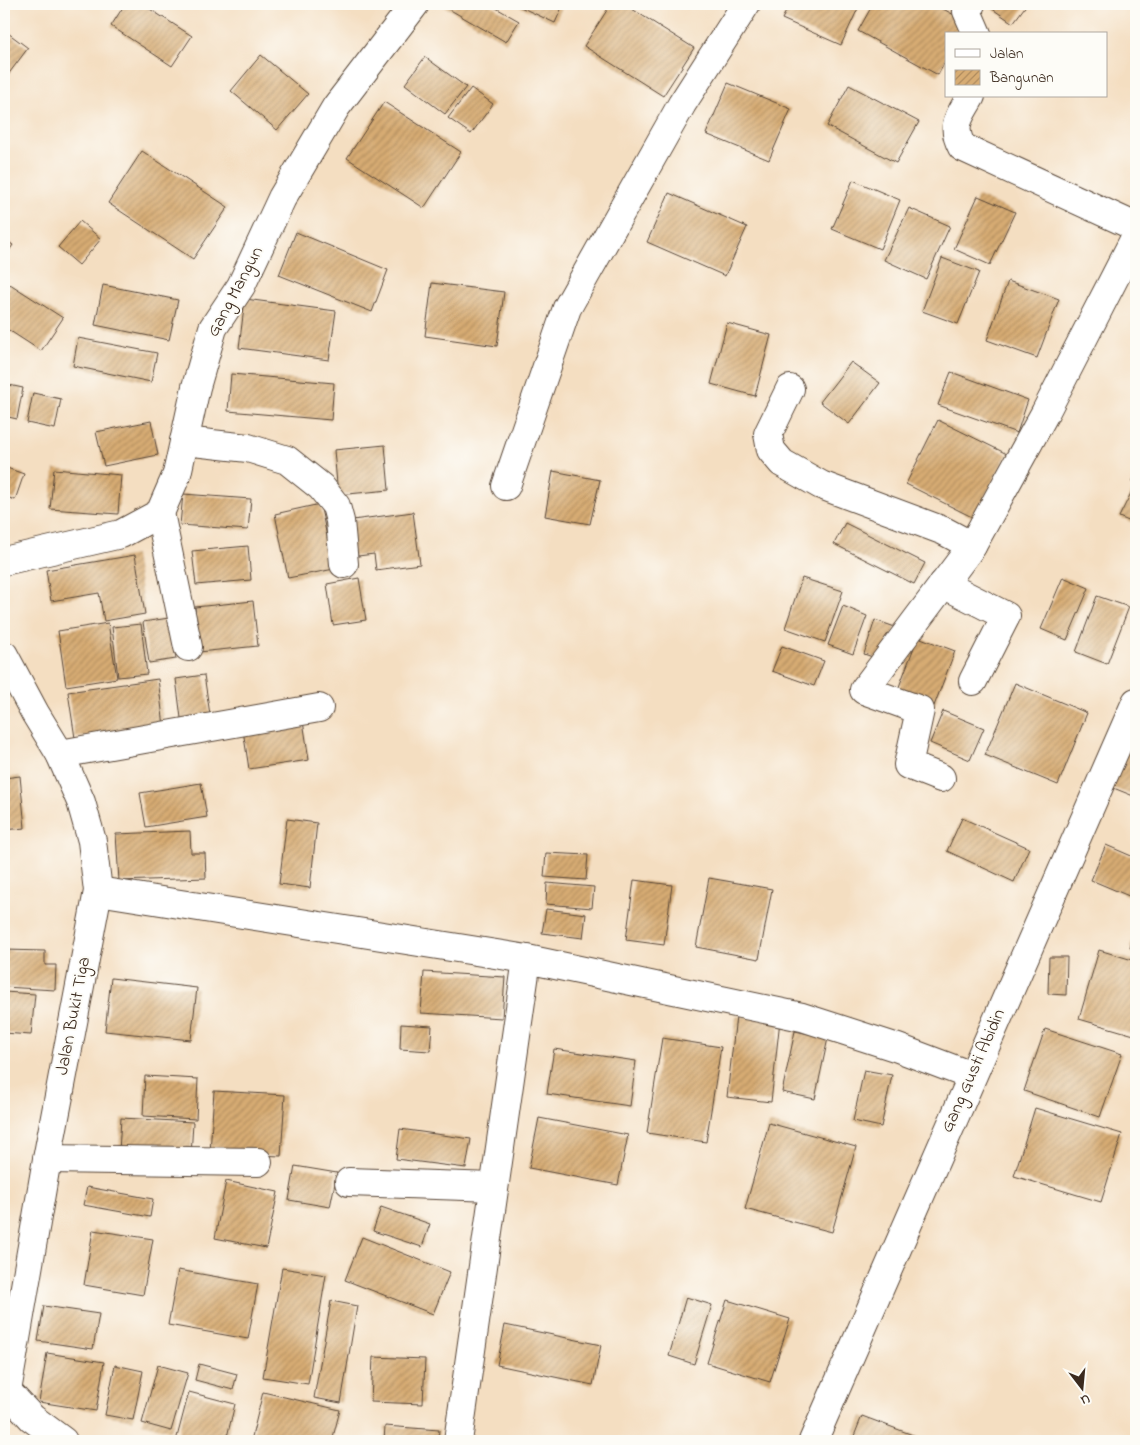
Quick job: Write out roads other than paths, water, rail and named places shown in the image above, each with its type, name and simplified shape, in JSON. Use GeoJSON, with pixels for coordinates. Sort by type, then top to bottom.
{"type":"FeatureCollection","features":[{"type":"Feature","properties":{"kind":"street","name":"Gang Mangun"},"geometry":{"type":"LineString","coordinates":[[160,513],[177,474],[196,387],[213,328],[241,286],[282,198],[336,107],[415,4]]}},
{"type":"Feature","properties":{"kind":"street"},"geometry":{"type":"LineString","coordinates":[[506,486],[567,308],[682,104],[746,4]]}},
{"type":"Feature","properties":{"kind":"street"},"geometry":{"type":"LineString","coordinates":[[971,4],[967,11],[976,32]]}},
{"type":"Feature","properties":{"kind":"street"},"geometry":{"type":"LineString","coordinates":[[970,98],[957,120],[956,136],[962,147],[1136,227]]}},
{"type":"Feature","properties":{"kind":"street"},"geometry":{"type":"LineString","coordinates":[[941,778],[908,765],[920,710],[864,690],[972,546],[1045,413],[1136,236]]}},
{"type":"Feature","properties":{"kind":"street"},"geometry":{"type":"LineString","coordinates":[[790,390],[768,434],[770,450],[782,464],[821,486],[944,531],[972,546]]}},
{"type":"Feature","properties":{"kind":"street"},"geometry":{"type":"LineString","coordinates":[[184,441],[248,448],[287,460],[321,487],[336,506],[340,521],[344,564]]}},
{"type":"Feature","properties":{"kind":"street"},"geometry":{"type":"LineString","coordinates":[[4,562],[120,534],[160,513],[188,647]]}},
{"type":"Feature","properties":{"kind":"street"},"geometry":{"type":"LineString","coordinates":[[943,584],[1006,616],[973,681]]}},
{"type":"Feature","properties":{"kind":"street","name":"Jalan Bukit Tiga"},"geometry":{"type":"LineString","coordinates":[[4,656],[60,754],[81,802],[92,842],[98,891],[5,1391]]}},
{"type":"Feature","properties":{"kind":"street","name":"Gang Gusti Abidin"},"geometry":{"type":"LineString","coordinates":[[813,1441],[1136,702]]}},
{"type":"Feature","properties":{"kind":"street"},"geometry":{"type":"LineString","coordinates":[[60,754],[319,708]]}},
{"type":"Feature","properties":{"kind":"street"},"geometry":{"type":"LineString","coordinates":[[98,891],[526,959],[802,1018],[898,1048],[972,1076]]}},
{"type":"Feature","properties":{"kind":"street"},"geometry":{"type":"LineString","coordinates":[[458,1441],[526,959]]}},
{"type":"Feature","properties":{"kind":"street"},"geometry":{"type":"LineString","coordinates":[[47,1159],[258,1162]]}},
{"type":"Feature","properties":{"kind":"street"},"geometry":{"type":"LineString","coordinates":[[349,1182],[494,1187]]}},
{"type":"Feature","properties":{"kind":"street"},"geometry":{"type":"LineString","coordinates":[[5,1391],[32,1418],[63,1441]]}}]}
